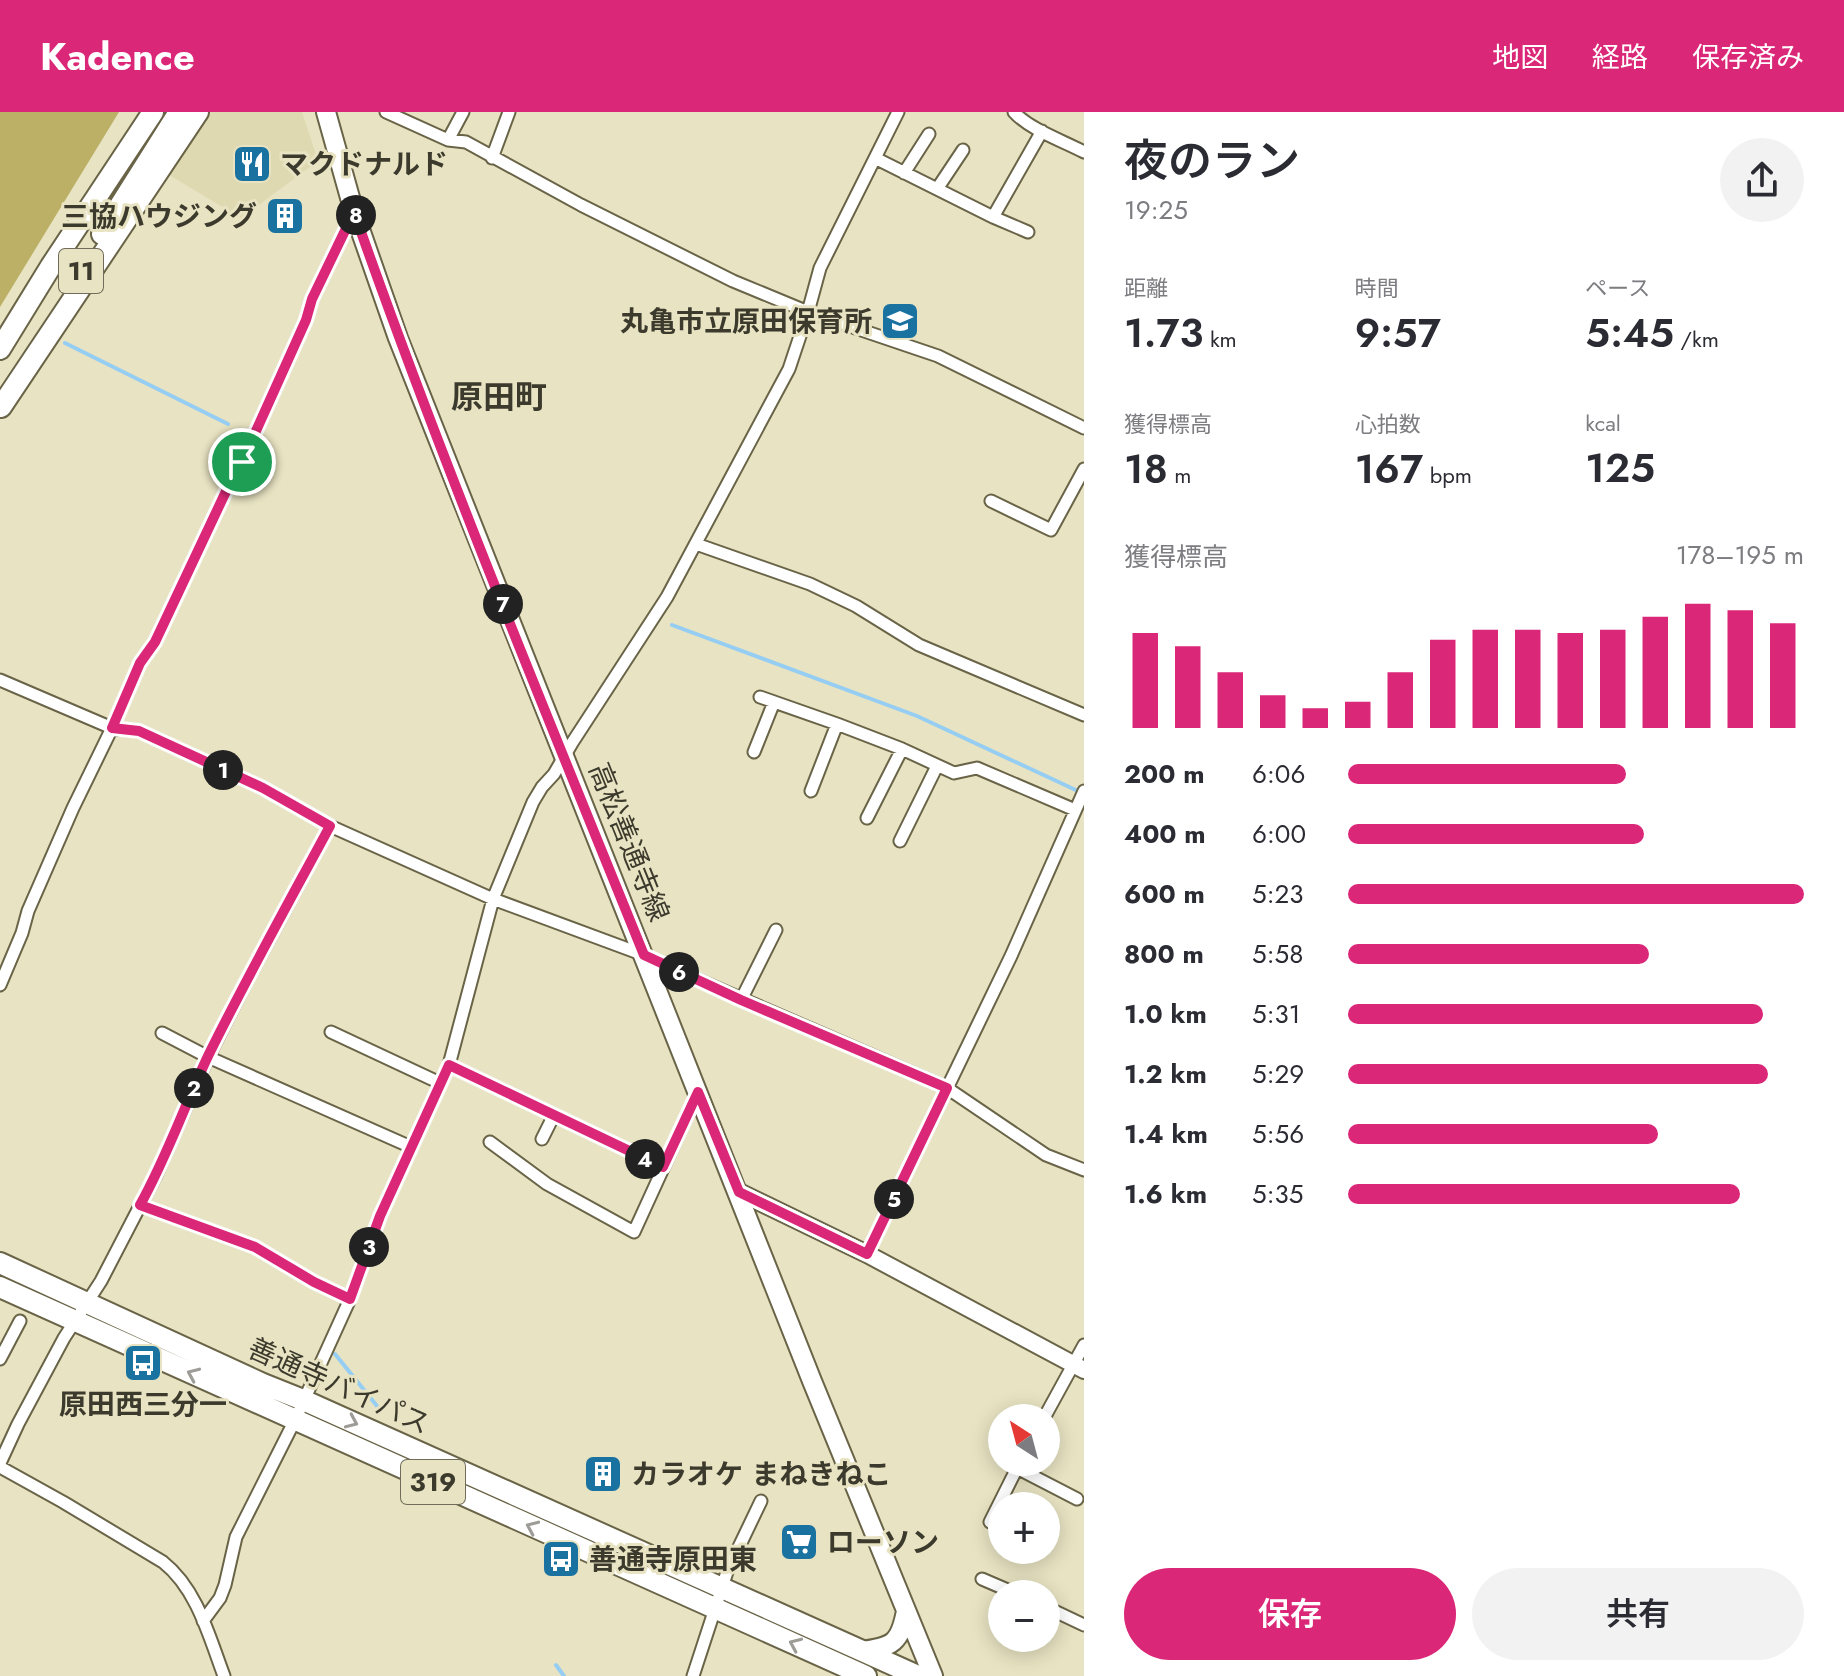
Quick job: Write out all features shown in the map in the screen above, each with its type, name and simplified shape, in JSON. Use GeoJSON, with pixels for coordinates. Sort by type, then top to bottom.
{"type":"FeatureCollection","features":[{"type":"Feature","properties":{"kind":"highway","name":"11"},"geometry":{"type":"LineString","coordinates":[[1,408],[119,205],[179,112]]}},
{"type":"Feature","properties":{"kind":"highway"},"geometry":{"type":"LineString","coordinates":[[1,408],[198,112]]}},
{"type":"Feature","properties":{"kind":"highway","name":"11"},"geometry":{"type":"LineString","coordinates":[[0,336],[78,203],[145,117]]}},
{"type":"Feature","properties":{"kind":"highway","name":"11"},"geometry":{"type":"LineString","coordinates":[[0,349],[145,117]]}},
{"type":"Feature","properties":{"kind":"highway","name":"善通寺バイパス"},"geometry":{"type":"LineString","coordinates":[[0,1263],[263,1384],[918,1676]]}},
{"type":"Feature","properties":{"kind":"highway","name":"善通寺バイパス"},"geometry":{"type":"LineString","coordinates":[[0,1287],[866,1676]]}},
{"type":"Feature","properties":{"kind":"main road","name":"高松善通寺線"},"geometry":{"type":"LineString","coordinates":[[326,112],[354,212],[398,338],[812,1381],[933,1676]]}},
{"type":"Feature","properties":{"kind":"main road"},"geometry":{"type":"LineString","coordinates":[[861,1651],[882,1649],[894,1642],[901,1634],[906,1611]]}},
{"type":"Feature","properties":{"kind":"street"},"geometry":{"type":"LineString","coordinates":[[386,112],[448,140],[466,142],[581,205],[733,281],[808,312],[938,356],[1084,428]]}},
{"type":"Feature","properties":{"kind":"street"},"geometry":{"type":"LineString","coordinates":[[448,140],[463,112]]}},
{"type":"Feature","properties":{"kind":"street"},"geometry":{"type":"LineString","coordinates":[[492,158],[509,112]]}},
{"type":"Feature","properties":{"kind":"street"},"geometry":{"type":"LineString","coordinates":[[203,1621],[220,1598],[236,1537],[295,1420],[350,1299],[380,1216],[449,1065],[493,899],[533,802],[667,597],[789,369],[820,268],[898,112]]}},
{"type":"Feature","properties":{"kind":"street"},"geometry":{"type":"LineString","coordinates":[[1014,112],[1042,131],[1084,152]]}},
{"type":"Feature","properties":{"kind":"street"},"geometry":{"type":"LineString","coordinates":[[993,217],[1042,131]]}},
{"type":"Feature","properties":{"kind":"street"},"geometry":{"type":"LineString","coordinates":[[904,173],[929,134]]}},
{"type":"Feature","properties":{"kind":"street"},"geometry":{"type":"LineString","coordinates":[[937,189],[963,150]]}},
{"type":"Feature","properties":{"kind":"street"},"geometry":{"type":"LineString","coordinates":[[875,158],[1028,232]]}},
{"type":"Feature","properties":{"kind":"street"},"geometry":{"type":"LineString","coordinates":[[0,985],[61,834],[140,663],[155,642],[242,462],[306,320],[312,299],[354,212]]}},
{"type":"Feature","properties":{"kind":"street"},"geometry":{"type":"LineString","coordinates":[[991,501],[1051,530],[1084,469]]}},
{"type":"Feature","properties":{"kind":"street"},"geometry":{"type":"LineString","coordinates":[[696,544],[810,584],[856,606],[919,645],[1084,715]]}},
{"type":"Feature","properties":{"kind":"street"},"geometry":{"type":"LineString","coordinates":[[0,680],[112,728],[139,731],[263,788],[330,826],[493,899],[644,955],[947,1088],[1046,1155],[1084,1170]]}},
{"type":"Feature","properties":{"kind":"street"},"geometry":{"type":"LineString","coordinates":[[760,697],[902,749],[954,773],[977,768],[1075,810]]}},
{"type":"Feature","properties":{"kind":"street"},"geometry":{"type":"LineString","coordinates":[[754,752],[774,702]]}},
{"type":"Feature","properties":{"kind":"street"},"geometry":{"type":"LineString","coordinates":[[811,791],[837,724]]}},
{"type":"Feature","properties":{"kind":"street"},"geometry":{"type":"LineString","coordinates":[[867,818],[902,749]]}},
{"type":"Feature","properties":{"kind":"street"},"geometry":{"type":"LineString","coordinates":[[900,841],[937,766]]}},
{"type":"Feature","properties":{"kind":"street"},"geometry":{"type":"LineString","coordinates":[[867,1254],[1011,956],[1084,791]]}},
{"type":"Feature","properties":{"kind":"street"},"geometry":{"type":"LineString","coordinates":[[224,1676],[203,1621],[176,1573],[163,1562],[0,1465],[64,1338],[101,1281],[156,1175],[208,1057],[330,826]]}},
{"type":"Feature","properties":{"kind":"street"},"geometry":{"type":"LineString","coordinates":[[741,1000],[776,930]]}},
{"type":"Feature","properties":{"kind":"street"},"geometry":{"type":"LineString","coordinates":[[331,1032],[440,1083]]}},
{"type":"Feature","properties":{"kind":"street"},"geometry":{"type":"LineString","coordinates":[[162,1033],[208,1057],[411,1147]]}},
{"type":"Feature","properties":{"kind":"street"},"geometry":{"type":"LineString","coordinates":[[449,1065],[663,1167]]}},
{"type":"Feature","properties":{"kind":"street"},"geometry":{"type":"LineString","coordinates":[[490,1142],[547,1184],[634,1232],[698,1092]]}},
{"type":"Feature","properties":{"kind":"street"},"geometry":{"type":"LineString","coordinates":[[542,1139],[554,1115]]}},
{"type":"Feature","properties":{"kind":"street"},"geometry":{"type":"LineString","coordinates":[[739,1192],[867,1254],[1079,1367]]}},
{"type":"Feature","properties":{"kind":"street"},"geometry":{"type":"LineString","coordinates":[[140,1205],[255,1247],[350,1299]]}},
{"type":"Feature","properties":{"kind":"street"},"geometry":{"type":"LineString","coordinates":[[0,1359],[20,1321]]}},
{"type":"Feature","properties":{"kind":"street"},"geometry":{"type":"LineString","coordinates":[[1054,1404],[1079,1367],[1084,1345]]}},
{"type":"Feature","properties":{"kind":"street"},"geometry":{"type":"LineString","coordinates":[[1038,1476],[1077,1499]]}},
{"type":"Feature","properties":{"kind":"street"},"geometry":{"type":"LineString","coordinates":[[693,1676],[727,1572],[761,1501]]}},
{"type":"Feature","properties":{"kind":"street"},"geometry":{"type":"LineString","coordinates":[[982,1579],[988,1582]]}},
{"type":"Feature","properties":{"kind":"street"},"geometry":{"type":"LineString","coordinates":[[1060,1614],[1084,1625]]}},
{"type":"Feature","properties":{"kind":"shaded area"},"geometry":{"type":"Polygon","coordinates":[[[0,112],[119,112],[0,307],[0,112]]]}},
{"type":"Feature","properties":{"kind":"shaded area"},"geometry":{"type":"Polygon","coordinates":[[[206,112],[302,112],[318,161],[241,218],[166,173],[206,112]]]}},
{"type":"Feature","properties":{"kind":"waterway"},"geometry":{"type":"LineString","coordinates":[[65,343],[228,424]]}},
{"type":"Feature","properties":{"kind":"waterway"},"geometry":{"type":"LineString","coordinates":[[672,625],[917,716],[1080,792]]}},
{"type":"Feature","properties":{"kind":"waterway"},"geometry":{"type":"LineString","coordinates":[[335,1354],[377,1406]]}},
{"type":"Feature","properties":{"kind":"waterway"},"geometry":{"type":"LineString","coordinates":[[556,1665],[564,1676]]}},
{"type":"Feature","properties":{"kind":"place","name":"マクドナルド"},"geometry":{"type":"Point","coordinates":[252,164]}},
{"type":"Feature","properties":{"kind":"place","name":"三協ハウジング"},"geometry":{"type":"Point","coordinates":[285,216]}},
{"type":"Feature","properties":{"kind":"place","name":"丸亀市立原田保育所"},"geometry":{"type":"Point","coordinates":[900,321]}},
{"type":"Feature","properties":{"kind":"place","name":"原田西三分一"},"geometry":{"type":"Point","coordinates":[143,1363]}},
{"type":"Feature","properties":{"kind":"place","name":"カラオケ まねきねこ"},"geometry":{"type":"Point","coordinates":[603,1474]}},
{"type":"Feature","properties":{"kind":"place","name":"ローソン"},"geometry":{"type":"Point","coordinates":[799,1542]}},
{"type":"Feature","properties":{"kind":"place","name":"善通寺原田東"},"geometry":{"type":"Point","coordinates":[561,1559]}},
{"type":"Feature","properties":{"kind":"district","name":"原田町"},"geometry":{"type":"Point","coordinates":[499,397]}},
{"type":"Feature","properties":{"kind":"route"},"geometry":{"type":"LineString","coordinates":[[354,212],[398,338],[644,955],[947,1088],[867,1254],[739,1192],[698,1092],[663,1167],[449,1065],[380,1216],[350,1299],[255,1247],[140,1205],[208,1057],[330,826],[263,788],[139,731],[112,728],[140,663],[155,642],[242,462],[306,320],[312,299],[354,212]]}}]}
